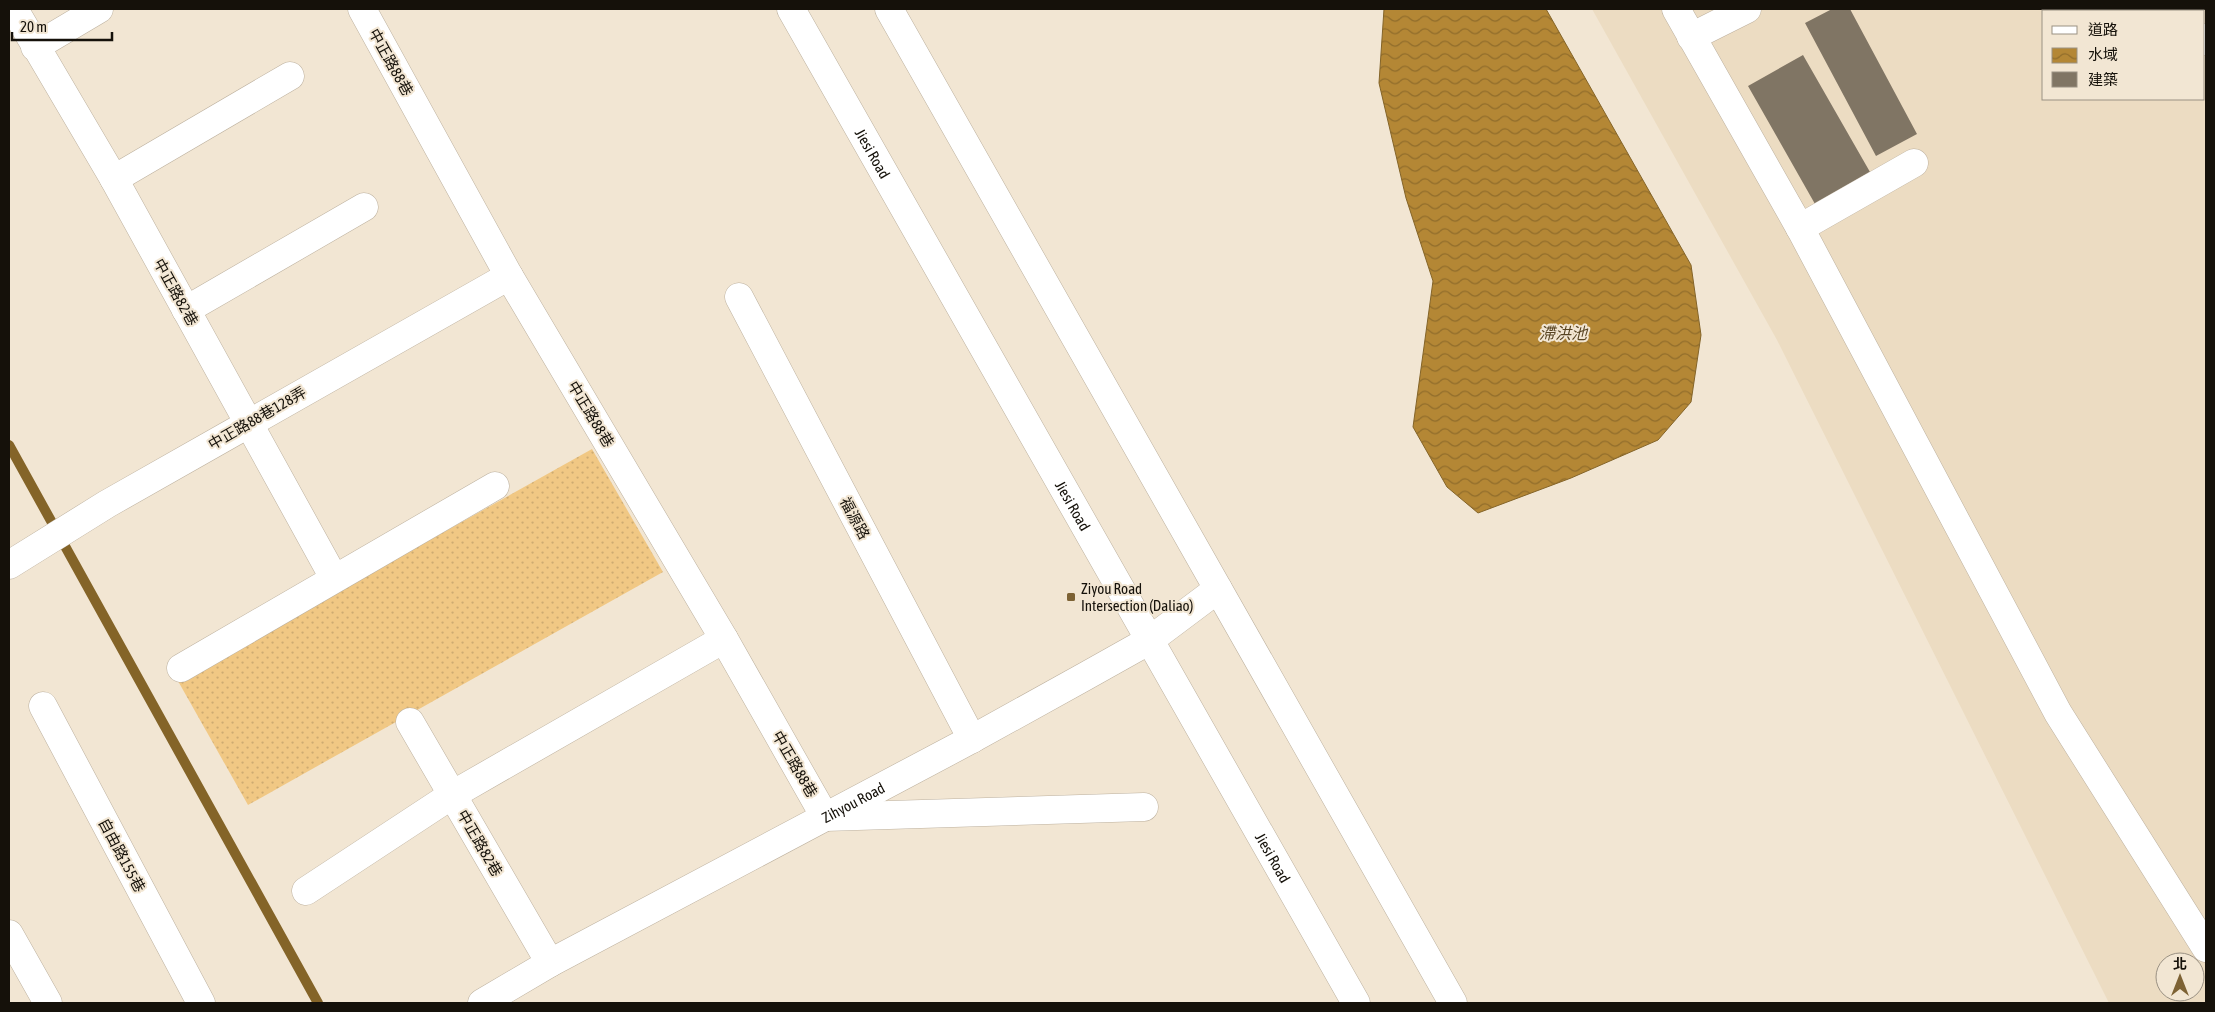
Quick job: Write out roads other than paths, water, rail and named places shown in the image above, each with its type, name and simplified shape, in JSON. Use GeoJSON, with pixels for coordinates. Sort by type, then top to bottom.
{"type":"FeatureCollection","features":[{"type":"Feature","properties":{"kind":"street","name":"中正路82巷"},"geometry":{"type":"LineString","coordinates":[[14,9],[114,179],[334,578]]}},
{"type":"Feature","properties":{"kind":"street"},"geometry":{"type":"LineString","coordinates":[[35,47],[99,9]]}},
{"type":"Feature","properties":{"kind":"street","name":"中正路88巷"},"geometry":{"type":"LineString","coordinates":[[362,9],[509,276],[724,639],[826,817]]}},
{"type":"Feature","properties":{"kind":"street","name":"Jiesi Road"},"geometry":{"type":"LineString","coordinates":[[791,9],[1356,1003]]}},
{"type":"Feature","properties":{"kind":"street"},"geometry":{"type":"LineString","coordinates":[[889,9],[1453,1003]]}},
{"type":"Feature","properties":{"kind":"street"},"geometry":{"type":"LineString","coordinates":[[1676,9],[1800,228],[2058,713],[2206,948]]}},
{"type":"Feature","properties":{"kind":"street"},"geometry":{"type":"LineString","coordinates":[[1691,37],[1747,9]]}},
{"type":"Feature","properties":{"kind":"street"},"geometry":{"type":"LineString","coordinates":[[114,179],[290,76]]}},
{"type":"Feature","properties":{"kind":"street"},"geometry":{"type":"LineString","coordinates":[[1800,228],[1914,164]]}},
{"type":"Feature","properties":{"kind":"street"},"geometry":{"type":"LineString","coordinates":[[186,310],[364,208]]}},
{"type":"Feature","properties":{"kind":"street","name":"中正路88巷128弄"},"geometry":{"type":"LineString","coordinates":[[9,565],[106,504],[509,276]]}},
{"type":"Feature","properties":{"kind":"street","name":"福源路"},"geometry":{"type":"LineString","coordinates":[[739,297],[972,739]]}},
{"type":"Feature","properties":{"kind":"street"},"geometry":{"type":"LineString","coordinates":[[181,668],[495,486]]}},
{"type":"Feature","properties":{"kind":"street","name":"Zihyou Road"},"geometry":{"type":"LineString","coordinates":[[482,1003],[550,963],[972,739],[1150,640],[1218,589]]}},
{"type":"Feature","properties":{"kind":"street"},"geometry":{"type":"LineString","coordinates":[[306,891],[452,795],[724,639]]}},
{"type":"Feature","properties":{"kind":"street","name":"自由路155巷"},"geometry":{"type":"LineString","coordinates":[[43,706],[201,1003]]}},
{"type":"Feature","properties":{"kind":"street","name":"中正路82巷"},"geometry":{"type":"LineString","coordinates":[[410,722],[550,963]]}},
{"type":"Feature","properties":{"kind":"street"},"geometry":{"type":"LineString","coordinates":[[826,817],[1144,807]]}},
{"type":"Feature","properties":{"kind":"street"},"geometry":{"type":"LineString","coordinates":[[9,934],[48,1003]]}},
{"type":"Feature","properties":{"kind":"water","name":"滯洪池"},"geometry":{"type":"Polygon","coordinates":[[[1384,9],[1546,9],[1691,265],[1701,335],[1691,402],[1658,440],[1571,478],[1478,513],[1447,487],[1413,427],[1433,281],[1406,198],[1379,83],[1384,9]]]}},
{"type":"Feature","properties":{"kind":"waterway"},"geometry":{"type":"LineString","coordinates":[[9,445],[318,1003]]}},
{"type":"Feature","properties":{"kind":"place","name":"Ziyou Road Intersection (Daliao)"},"geometry":{"type":"Point","coordinates":[1071,597]}}]}
